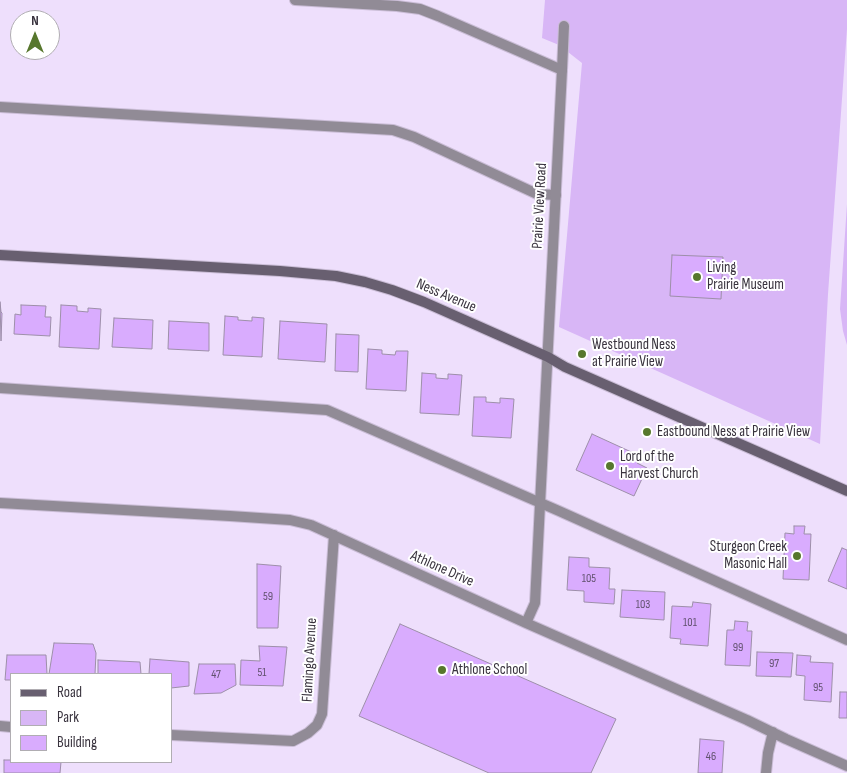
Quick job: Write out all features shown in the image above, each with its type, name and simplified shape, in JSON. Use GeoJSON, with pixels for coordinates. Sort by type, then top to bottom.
{"type":"FeatureCollection","features":[{"type":"Feature","properties":{"kind":"main road","name":"Ness Avenue"},"geometry":{"type":"LineString","coordinates":[[0,255],[280,270],[336,276],[365,282],[400,293],[548,357],[565,367],[847,491]]}},
{"type":"Feature","properties":{"kind":"street"},"geometry":{"type":"LineString","coordinates":[[295,0],[420,9],[562,70]]}},
{"type":"Feature","properties":{"kind":"street","name":"Prairie View Road"},"geometry":{"type":"LineString","coordinates":[[526,623],[535,603],[564,26]]}},
{"type":"Feature","properties":{"kind":"street"},"geometry":{"type":"LineString","coordinates":[[0,107],[394,130],[537,194],[556,196]]}},
{"type":"Feature","properties":{"kind":"street"},"geometry":{"type":"LineString","coordinates":[[0,388],[327,410],[540,502],[847,640]]}},
{"type":"Feature","properties":{"kind":"street","name":"Athlone Drive"},"geometry":{"type":"LineString","coordinates":[[0,503],[290,520],[311,525],[847,766]]}},
{"type":"Feature","properties":{"kind":"street","name":"Flamingo Avenue"},"geometry":{"type":"LineString","coordinates":[[172,735],[292,741],[308,734],[317,725],[322,714],[334,535]]}},
{"type":"Feature","properties":{"kind":"street"},"geometry":{"type":"LineString","coordinates":[[766,773],[773,732]]}},
{"type":"Feature","properties":{"kind":"green space","name":"Living Prairie Museum"},"geometry":{"type":"Polygon","coordinates":[[[545,0],[847,0],[847,29],[828,294],[820,444],[559,327],[582,63],[559,45],[542,38],[545,0]]]}},
{"type":"Feature","properties":{"kind":"green space"},"geometry":{"type":"Polygon","coordinates":[[[847,204],[847,345],[840,309],[847,204]]]}},
{"type":"Feature","properties":{"kind":"building","name":"Living Prairie Museum"},"geometry":{"type":"Polygon","coordinates":[[[672,255],[723,257],[721,299],[670,296],[672,255]]]}},
{"type":"Feature","properties":{"kind":"building"},"geometry":{"type":"Polygon","coordinates":[[[0,302],[2,313],[1,341],[0,302]]]}},
{"type":"Feature","properties":{"kind":"building"},"geometry":{"type":"Polygon","coordinates":[[[21,305],[46,306],[45,317],[51,317],[50,336],[14,334],[15,314],[21,315],[21,305]]]}},
{"type":"Feature","properties":{"kind":"building"},"geometry":{"type":"Polygon","coordinates":[[[61,305],[77,306],[77,311],[88,312],[88,308],[101,309],[99,349],[59,347],[61,305]]]}},
{"type":"Feature","properties":{"kind":"building"},"geometry":{"type":"Polygon","coordinates":[[[225,316],[238,317],[238,320],[252,321],[252,317],[264,318],[262,357],[223,355],[225,316]]]}},
{"type":"Feature","properties":{"kind":"building"},"geometry":{"type":"Polygon","coordinates":[[[114,318],[153,320],[152,349],[112,347],[114,318]]]}},
{"type":"Feature","properties":{"kind":"building"},"geometry":{"type":"Polygon","coordinates":[[[169,321],[209,323],[209,351],[168,349],[169,321]]]}},
{"type":"Feature","properties":{"kind":"building"},"geometry":{"type":"Polygon","coordinates":[[[280,321],[327,324],[325,362],[278,359],[280,321]]]}},
{"type":"Feature","properties":{"kind":"building"},"geometry":{"type":"Polygon","coordinates":[[[336,334],[359,335],[358,372],[335,371],[336,334]]]}},
{"type":"Feature","properties":{"kind":"building"},"geometry":{"type":"Polygon","coordinates":[[[368,349],[382,350],[382,354],[395,355],[396,351],[408,351],[406,391],[366,389],[368,349]]]}},
{"type":"Feature","properties":{"kind":"building"},"geometry":{"type":"Polygon","coordinates":[[[422,373],[436,374],[436,378],[448,379],[448,374],[462,375],[459,415],[420,413],[422,373]]]}},
{"type":"Feature","properties":{"kind":"building"},"geometry":{"type":"Polygon","coordinates":[[[474,397],[486,397],[486,402],[500,403],[500,398],[514,399],[511,438],[472,436],[474,397]]]}},
{"type":"Feature","properties":{"kind":"building","name":"Lord of the Harvest Church"},"geometry":{"type":"Polygon","coordinates":[[[592,434],[640,456],[637,463],[647,468],[634,496],[576,470],[592,434]]]}},
{"type":"Feature","properties":{"kind":"building","name":"Sturgeon Creek Masonic Hall"},"geometry":{"type":"Polygon","coordinates":[[[794,526],[805,526],[804,534],[811,534],[809,580],[783,579],[785,533],[794,534],[794,526]]]}},
{"type":"Feature","properties":{"kind":"building"},"geometry":{"type":"Polygon","coordinates":[[[842,548],[847,550],[847,589],[828,581],[842,548]]]}},
{"type":"Feature","properties":{"kind":"building"},"geometry":{"type":"Polygon","coordinates":[[[569,557],[589,558],[589,567],[610,568],[609,589],[615,589],[614,604],[584,602],[584,591],[567,590],[569,557]]]}},
{"type":"Feature","properties":{"kind":"building"},"geometry":{"type":"Polygon","coordinates":[[[257,564],[281,566],[278,628],[257,628],[257,564]]]}},
{"type":"Feature","properties":{"kind":"building"},"geometry":{"type":"Polygon","coordinates":[[[622,590],[665,592],[664,620],[620,617],[622,590]]]}},
{"type":"Feature","properties":{"kind":"building"},"geometry":{"type":"Polygon","coordinates":[[[693,602],[711,604],[708,646],[680,644],[681,639],[670,638],[672,606],[692,607],[693,602]]]}},
{"type":"Feature","properties":{"kind":"building"},"geometry":{"type":"Polygon","coordinates":[[[735,621],[748,622],[747,631],[752,631],[750,666],[725,665],[727,630],[734,630],[735,621]]]}},
{"type":"Feature","properties":{"kind":"building","name":"Athlone School"},"geometry":{"type":"Polygon","coordinates":[[[400,624],[616,719],[591,773],[489,773],[359,716],[400,624]]]}},
{"type":"Feature","properties":{"kind":"building"},"geometry":{"type":"Polygon","coordinates":[[[54,643],[93,644],[96,653],[95,673],[49,673],[54,643]]]}},
{"type":"Feature","properties":{"kind":"building"},"geometry":{"type":"Polygon","coordinates":[[[259,646],[287,647],[283,686],[240,685],[241,660],[260,661],[259,646]]]}},
{"type":"Feature","properties":{"kind":"building"},"geometry":{"type":"Polygon","coordinates":[[[757,652],[793,653],[791,677],[756,676],[757,652]]]}},
{"type":"Feature","properties":{"kind":"building"},"geometry":{"type":"Polygon","coordinates":[[[7,655],[46,655],[47,673],[10,673],[10,680],[5,680],[7,655]]]}},
{"type":"Feature","properties":{"kind":"building"},"geometry":{"type":"Polygon","coordinates":[[[797,655],[811,656],[810,662],[833,663],[831,702],[804,700],[805,676],[796,675],[797,655]]]}},
{"type":"Feature","properties":{"kind":"building"},"geometry":{"type":"Polygon","coordinates":[[[150,659],[189,662],[189,686],[172,688],[172,673],[149,673],[150,659]]]}},
{"type":"Feature","properties":{"kind":"building"},"geometry":{"type":"Polygon","coordinates":[[[98,660],[140,662],[141,673],[98,673],[98,660]]]}},
{"type":"Feature","properties":{"kind":"building"},"geometry":{"type":"Polygon","coordinates":[[[199,664],[235,664],[236,685],[221,693],[194,694],[199,664]]]}},
{"type":"Feature","properties":{"kind":"building"},"geometry":{"type":"Polygon","coordinates":[[[840,692],[847,692],[847,718],[839,718],[840,692]]]}},
{"type":"Feature","properties":{"kind":"building"},"geometry":{"type":"Polygon","coordinates":[[[700,739],[724,741],[722,773],[698,773],[700,739]]]}},
{"type":"Feature","properties":{"kind":"building"},"geometry":{"type":"Polygon","coordinates":[[[4,760],[10,760],[10,763],[61,763],[60,773],[4,773],[4,760]]]}},
{"type":"Feature","properties":{"kind":"place","name":"Living Prairie Museum"},"geometry":{"type":"Point","coordinates":[697,277]}},
{"type":"Feature","properties":{"kind":"place","name":"Westbound Ness at Prairie View"},"geometry":{"type":"Point","coordinates":[582,354]}},
{"type":"Feature","properties":{"kind":"place","name":"Eastbound Ness at Prairie View"},"geometry":{"type":"Point","coordinates":[647,432]}},
{"type":"Feature","properties":{"kind":"place","name":"Lord of the Harvest Church"},"geometry":{"type":"Point","coordinates":[610,466]}},
{"type":"Feature","properties":{"kind":"place","name":"Sturgeon Creek Masonic Hall"},"geometry":{"type":"Point","coordinates":[797,556]}},
{"type":"Feature","properties":{"kind":"place","name":"Athlone School"},"geometry":{"type":"Point","coordinates":[442,670]}}]}
